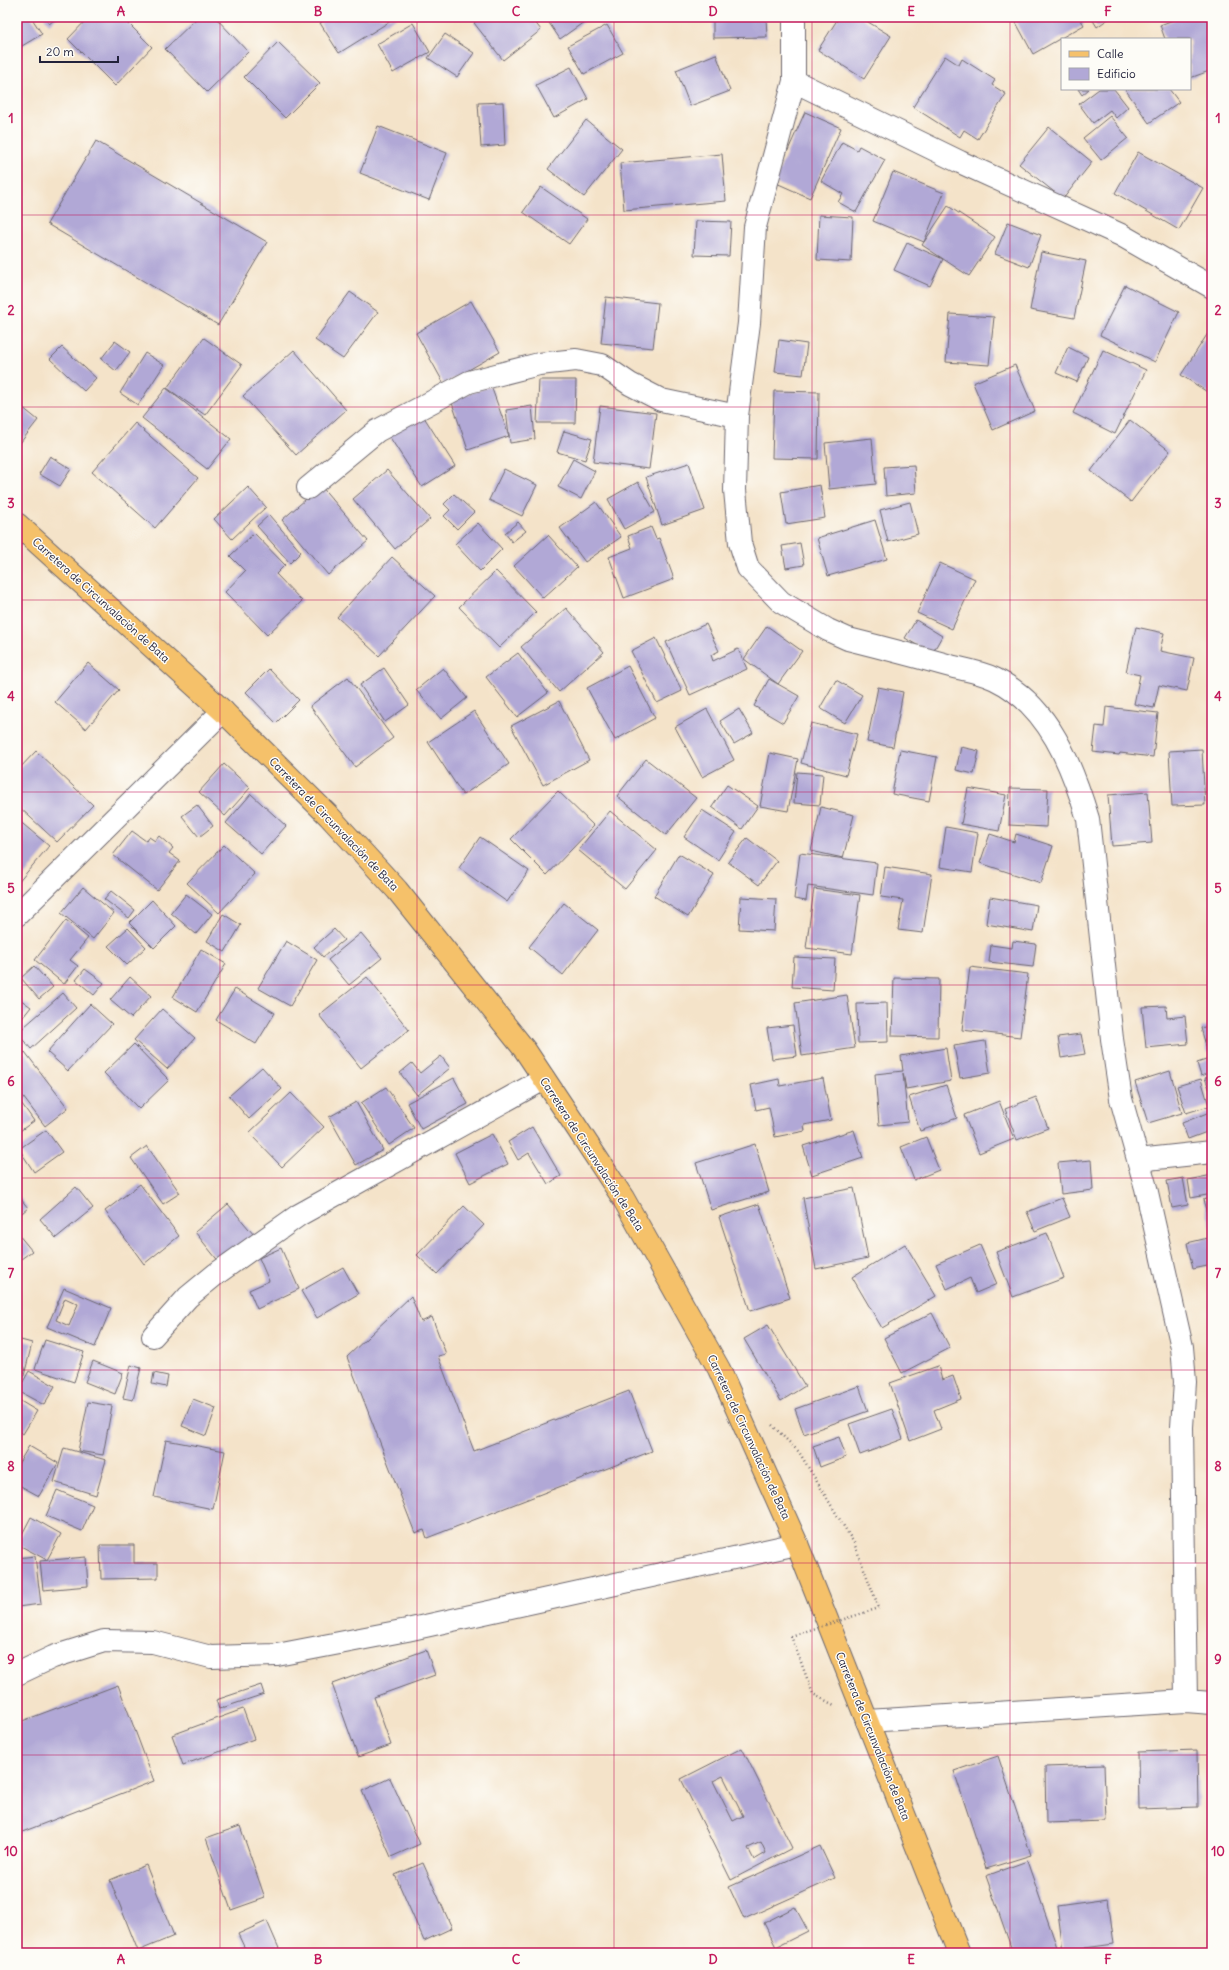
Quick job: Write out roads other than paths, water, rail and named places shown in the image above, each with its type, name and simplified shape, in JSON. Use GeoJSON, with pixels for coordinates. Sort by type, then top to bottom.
{"type":"FeatureCollection","features":[{"type":"Feature","properties":{"kind":"main road","name":"Carretera de Circunvalación de Bata"},"geometry":{"type":"LineString","coordinates":[[17,524],[223,711],[329,816],[397,890],[525,1050],[623,1198],[719,1369],[797,1544],[959,1953]]}},
{"type":"Feature","properties":{"kind":"street"},"geometry":{"type":"LineString","coordinates":[[794,17],[794,81],[755,227],[749,323],[738,416],[735,490],[740,543],[748,568],[781,602],[805,617],[848,639],[995,678],[1018,694],[1040,717],[1064,752],[1079,790],[1088,819],[1112,1039],[1121,1099],[1138,1160],[1171,1293],[1182,1347],[1185,1382],[1182,1427],[1186,1701]]}},
{"type":"Feature","properties":{"kind":"street"},"geometry":{"type":"LineString","coordinates":[[794,81],[960,162],[1120,235],[1212,287]]}},
{"type":"Feature","properties":{"kind":"street"},"geometry":{"type":"LineString","coordinates":[[308,488],[377,431],[469,382],[539,364],[576,360],[602,365],[630,384],[661,400],[738,416]]}},
{"type":"Feature","properties":{"kind":"street"},"geometry":{"type":"LineString","coordinates":[[17,915],[223,711]]}},
{"type":"Feature","properties":{"kind":"street"},"geometry":{"type":"LineString","coordinates":[[153,1336],[193,1293],[256,1244],[299,1215],[544,1079]]}},
{"type":"Feature","properties":{"kind":"street"},"geometry":{"type":"LineString","coordinates":[[1138,1160],[1212,1152]]}},
{"type":"Feature","properties":{"kind":"street"},"geometry":{"type":"LineString","coordinates":[[17,1674],[53,1657],[104,1641],[153,1642],[211,1657],[277,1656],[407,1630],[797,1544]]}},
{"type":"Feature","properties":{"kind":"street"},"geometry":{"type":"LineString","coordinates":[[866,1720],[1186,1701],[1212,1703]]}}]}
